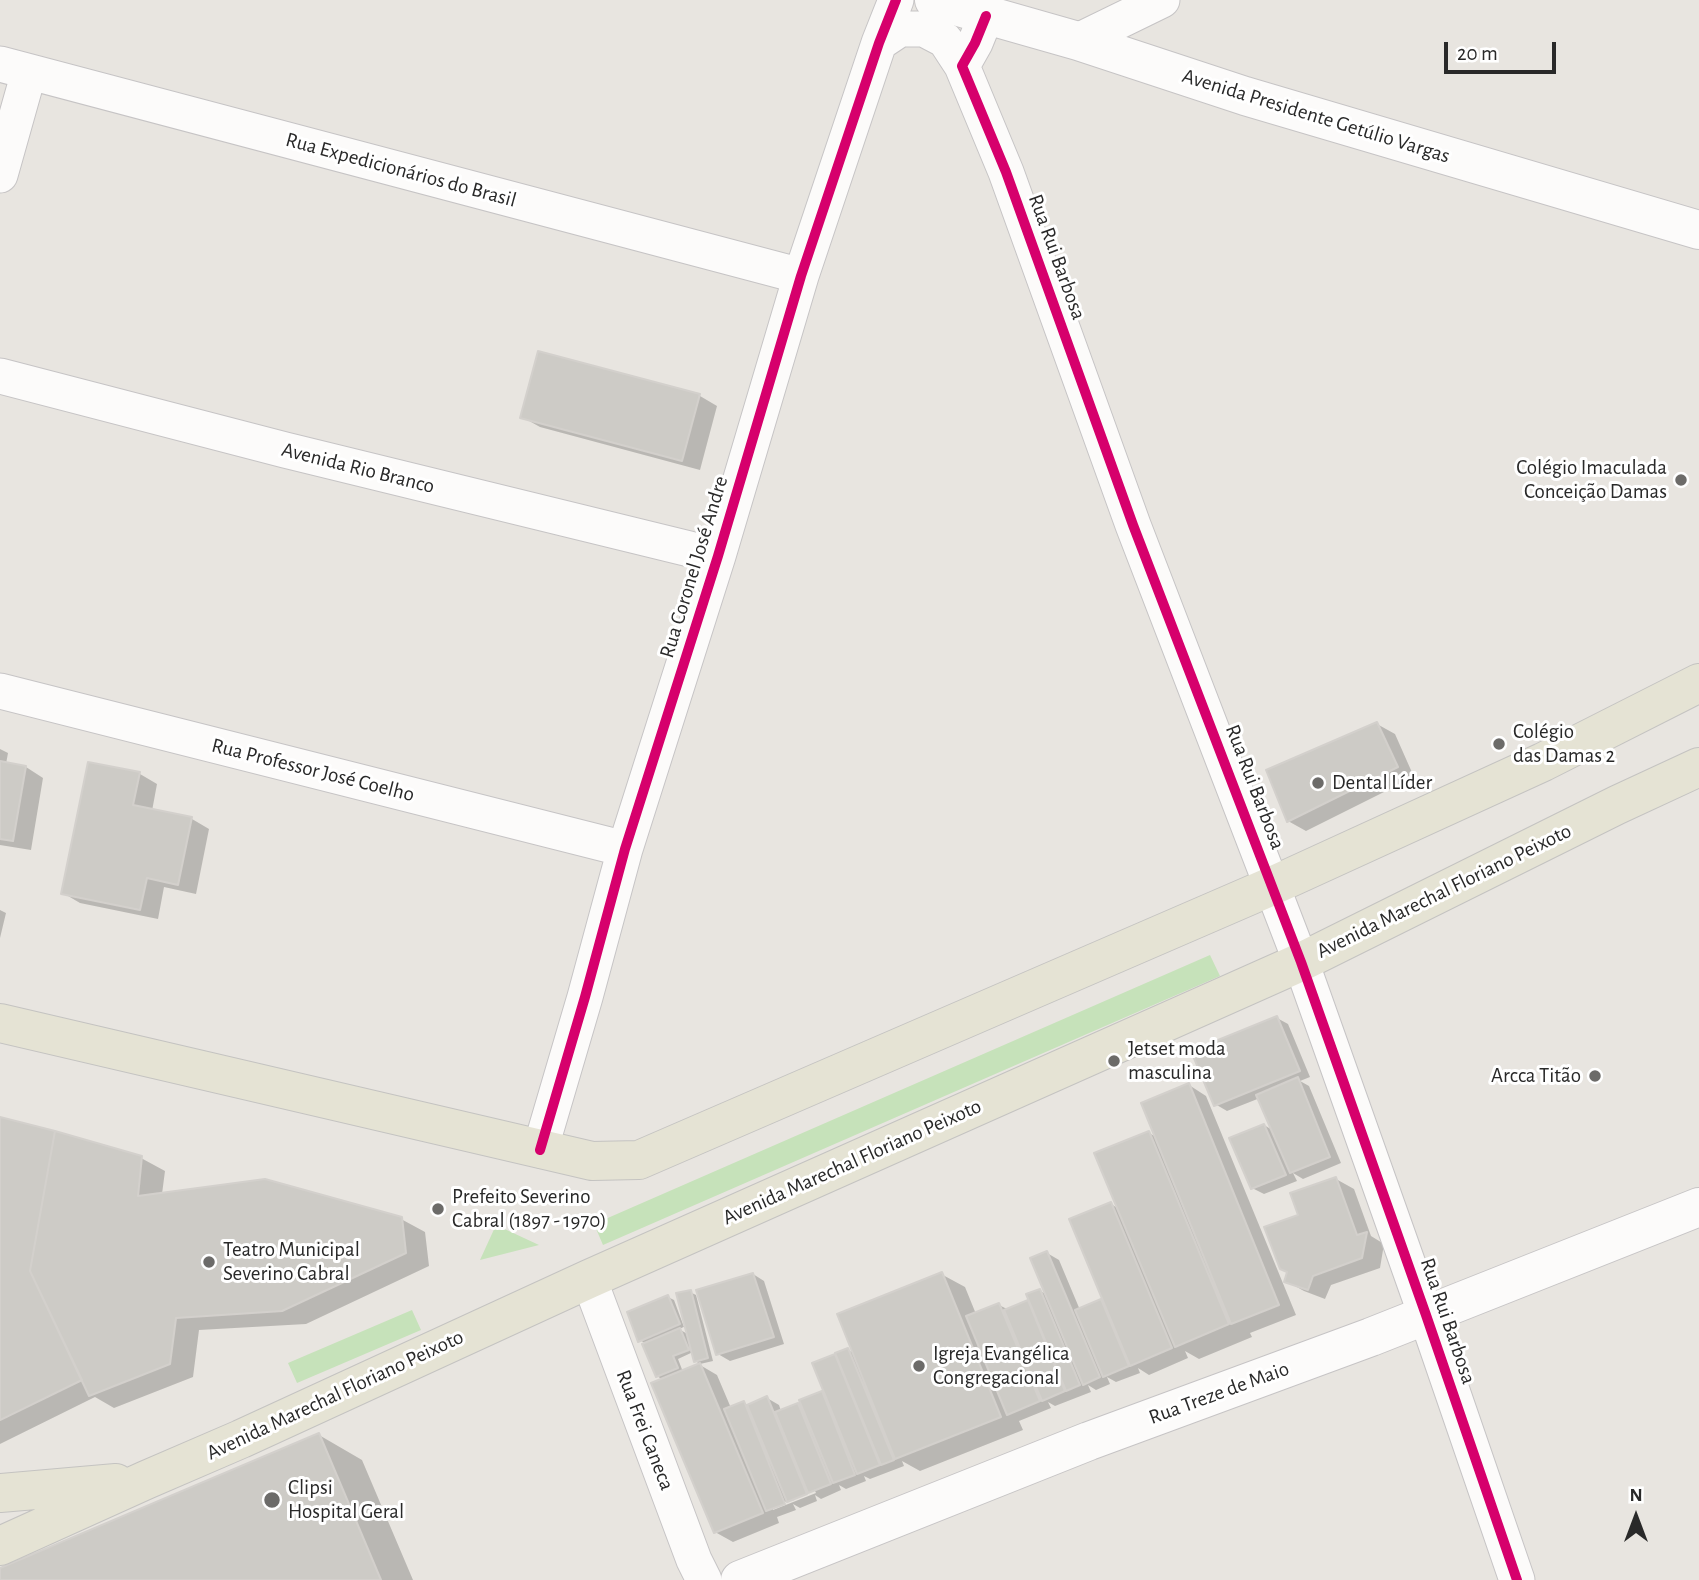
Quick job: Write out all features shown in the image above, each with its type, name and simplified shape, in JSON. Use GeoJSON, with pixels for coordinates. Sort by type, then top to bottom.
{"type":"FeatureCollection","features":[{"type":"Feature","properties":{"kind":"main road","name":"Avenida Presidente Getúlio Vargas"},"geometry":{"type":"LineString","coordinates":[[934,0],[1078,41],[1245,96],[1699,230]]}},
{"type":"Feature","properties":{"kind":"main road"},"geometry":{"type":"LineString","coordinates":[[0,1023],[540,1150],[592,1161],[639,1160],[1272,886],[1543,762],[1699,683]]}},
{"type":"Feature","properties":{"kind":"main road","name":"Avenida Marechal Floriano Peixoto"},"geometry":{"type":"LineString","coordinates":[[0,1546],[253,1434],[589,1279],[1301,962],[1699,767]]}},
{"type":"Feature","properties":{"kind":"main road","name":"Rua Treze de Maio"},"geometry":{"type":"LineString","coordinates":[[740,1580],[1088,1441],[1426,1315],[1699,1207]]}},
{"type":"Feature","properties":{"kind":"main road"},"geometry":{"type":"LineString","coordinates":[[0,1493],[146,1480]]}},
{"type":"Feature","properties":{"kind":"street","name":"Rua Coronel José Andre"},"geometry":{"type":"LineString","coordinates":[[540,1150],[625,849],[718,556],[801,276],[896,0]]}},
{"type":"Feature","properties":{"kind":"street"},"geometry":{"type":"LineString","coordinates":[[1078,41],[1162,0]]}},
{"type":"Feature","properties":{"kind":"street"},"geometry":{"type":"LineString","coordinates":[[962,66],[986,16]]}},
{"type":"Feature","properties":{"kind":"street","name":"Rua Rui Barbosa"},"geometry":{"type":"LineString","coordinates":[[879,43],[900,29],[924,29],[945,40],[962,66],[1006,172],[1133,526],[1301,962],[1517,1580]]}},
{"type":"Feature","properties":{"kind":"street"},"geometry":{"type":"LineString","coordinates":[[0,175],[15,68]]}},
{"type":"Feature","properties":{"kind":"street","name":"Rua Expedicionários do Brasil"},"geometry":{"type":"LineString","coordinates":[[15,68],[801,276]]}},
{"type":"Feature","properties":{"kind":"street","name":"Avenida Rio Branco"},"geometry":{"type":"LineString","coordinates":[[0,376],[285,450],[718,556]]}},
{"type":"Feature","properties":{"kind":"street","name":"Rua Professor José Coelho"},"geometry":{"type":"LineString","coordinates":[[0,691],[625,849]]}},
{"type":"Feature","properties":{"kind":"street","name":"Rua Frei Caneca"},"geometry":{"type":"LineString","coordinates":[[589,1279],[694,1560],[704,1580]]}},
{"type":"Feature","properties":{"kind":"green space"},"geometry":{"type":"Polygon","coordinates":[[[1210,955],[1220,976],[603,1245],[594,1224],[1210,955]]]}},
{"type":"Feature","properties":{"kind":"green space"},"geometry":{"type":"Polygon","coordinates":[[[496,1225],[539,1245],[480,1260],[496,1225]]]}},
{"type":"Feature","properties":{"kind":"green space"},"geometry":{"type":"Polygon","coordinates":[[[412,1310],[421,1330],[297,1383],[288,1363],[412,1310]]]}},
{"type":"Feature","properties":{"kind":"building"},"geometry":{"type":"Polygon","coordinates":[[[538,351],[700,394],[682,461],[520,418],[538,351]]]}},
{"type":"Feature","properties":{"kind":"building","name":"Dental Líder"},"geometry":{"type":"Polygon","coordinates":[[[1377,722],[1398,767],[1287,822],[1266,770],[1377,722]]]}},
{"type":"Feature","properties":{"kind":"building"},"geometry":{"type":"Polygon","coordinates":[[[0,761],[26,766],[13,841],[0,839],[0,761]]]}},
{"type":"Feature","properties":{"kind":"building"},"geometry":{"type":"Polygon","coordinates":[[[88,762],[140,772],[133,805],[192,817],[178,885],[147,878],[140,910],[61,894],[88,762]]]}},
{"type":"Feature","properties":{"kind":"building"},"geometry":{"type":"Polygon","coordinates":[[[1277,1016],[1300,1071],[1214,1106],[1191,1051],[1277,1016]]]}},
{"type":"Feature","properties":{"kind":"building"},"geometry":{"type":"Polygon","coordinates":[[[1298,1077],[1330,1157],[1290,1173],[1256,1095],[1298,1077]]]}},
{"type":"Feature","properties":{"kind":"building"},"geometry":{"type":"Polygon","coordinates":[[[1189,1083],[1279,1305],[1231,1324],[1141,1103],[1189,1083]]]}},
{"type":"Feature","properties":{"kind":"building"},"geometry":{"type":"Polygon","coordinates":[[[0,1117],[55,1131],[30,1271],[82,1380],[0,1420],[0,1117]]]}},
{"type":"Feature","properties":{"kind":"building"},"geometry":{"type":"Polygon","coordinates":[[[1264,1124],[1286,1175],[1251,1189],[1229,1138],[1264,1124]]]}},
{"type":"Feature","properties":{"kind":"building","name":"Teatro Municipal Severino Cabral"},"geometry":{"type":"Polygon","coordinates":[[[55,1131],[142,1156],[138,1196],[265,1179],[402,1217],[406,1253],[282,1311],[176,1318],[170,1364],[89,1396],[30,1271],[55,1131]]]}},
{"type":"Feature","properties":{"kind":"building"},"geometry":{"type":"Polygon","coordinates":[[[1149,1131],[1229,1324],[1175,1347],[1094,1153],[1149,1131]]]}},
{"type":"Feature","properties":{"kind":"building"},"geometry":{"type":"Polygon","coordinates":[[[1336,1177],[1357,1235],[1367,1232],[1362,1258],[1313,1276],[1308,1290],[1284,1282],[1287,1272],[1280,1269],[1264,1227],[1298,1215],[1290,1193],[1336,1177]]]}},
{"type":"Feature","properties":{"kind":"building"},"geometry":{"type":"Polygon","coordinates":[[[1111,1202],[1172,1348],[1130,1366],[1069,1219],[1111,1202]]]}},
{"type":"Feature","properties":{"kind":"building"},"geometry":{"type":"Polygon","coordinates":[[[1047,1251],[1100,1377],[1083,1385],[1030,1258],[1047,1251]]]}},
{"type":"Feature","properties":{"kind":"building","name":"Igreja Evangélica Congregacional"},"geometry":{"type":"Polygon","coordinates":[[[942,1272],[1001,1417],[895,1459],[837,1314],[942,1272]]]}},
{"type":"Feature","properties":{"kind":"building"},"geometry":{"type":"Polygon","coordinates":[[[753,1273],[774,1337],[716,1355],[696,1290],[753,1273]]]}},
{"type":"Feature","properties":{"kind":"building"},"geometry":{"type":"Polygon","coordinates":[[[1040,1289],[1080,1385],[1066,1391],[1026,1294],[1040,1289]]]}},
{"type":"Feature","properties":{"kind":"building"},"geometry":{"type":"Polygon","coordinates":[[[691,1290],[708,1358],[694,1362],[676,1293],[691,1290]]]}},
{"type":"Feature","properties":{"kind":"building"},"geometry":{"type":"Polygon","coordinates":[[[668,1295],[680,1324],[638,1342],[627,1312],[668,1295]]]}},
{"type":"Feature","properties":{"kind":"building"},"geometry":{"type":"Polygon","coordinates":[[[1101,1299],[1129,1366],[1103,1377],[1075,1310],[1101,1299]]]}},
{"type":"Feature","properties":{"kind":"building"},"geometry":{"type":"Polygon","coordinates":[[[1028,1300],[1065,1391],[1042,1401],[1004,1310],[1028,1300]]]}},
{"type":"Feature","properties":{"kind":"building"},"geometry":{"type":"Polygon","coordinates":[[[999,1303],[1040,1401],[1007,1415],[966,1316],[999,1303]]]}},
{"type":"Feature","properties":{"kind":"building"},"geometry":{"type":"Polygon","coordinates":[[[680,1328],[689,1350],[673,1356],[678,1368],[656,1377],[642,1344],[680,1328]]]}},
{"type":"Feature","properties":{"kind":"building"},"geometry":{"type":"Polygon","coordinates":[[[848,1348],[894,1460],[881,1465],[835,1353],[848,1348]]]}},
{"type":"Feature","properties":{"kind":"building"},"geometry":{"type":"Polygon","coordinates":[[[835,1354],[880,1465],[857,1474],[812,1363],[835,1354]]]}},
{"type":"Feature","properties":{"kind":"building"},"geometry":{"type":"Polygon","coordinates":[[[700,1363],[763,1513],[714,1533],[651,1383],[700,1363]]]}},
{"type":"Feature","properties":{"kind":"building"},"geometry":{"type":"Polygon","coordinates":[[[822,1391],[855,1475],[833,1483],[799,1400],[822,1391]]]}},
{"type":"Feature","properties":{"kind":"building"},"geometry":{"type":"Polygon","coordinates":[[[767,1396],[807,1494],[787,1502],[747,1405],[767,1396]]]}},
{"type":"Feature","properties":{"kind":"building"},"geometry":{"type":"Polygon","coordinates":[[[744,1401],[785,1504],[766,1511],[724,1409],[744,1401]]]}},
{"type":"Feature","properties":{"kind":"building"},"geometry":{"type":"Polygon","coordinates":[[[798,1403],[831,1484],[808,1493],[775,1412],[798,1403]]]}},
{"type":"Feature","properties":{"kind":"building","name":"Clipsi Hospital Geral"},"geometry":{"type":"Polygon","coordinates":[[[319,1433],[381,1580],[0,1580],[0,1568],[319,1433]]]}},
{"type":"Feature","properties":{"kind":"cycle path"},"geometry":{"type":"LineString","coordinates":[[540,1150],[625,849],[718,556],[801,276],[896,0]]}},
{"type":"Feature","properties":{"kind":"cycle path"},"geometry":{"type":"LineString","coordinates":[[986,16],[962,66],[1006,172],[1133,525],[1301,962],[1517,1580]]}},
{"type":"Feature","properties":{"kind":"place","name":"Colégio Imaculada Conceição Damas"},"geometry":{"type":"Point","coordinates":[1681,480]}},
{"type":"Feature","properties":{"kind":"place","name":"Colégio das Damas 2"},"geometry":{"type":"Point","coordinates":[1499,744]}},
{"type":"Feature","properties":{"kind":"place","name":"Dental Líder"},"geometry":{"type":"Point","coordinates":[1318,783]}},
{"type":"Feature","properties":{"kind":"place","name":"Jetset moda masculina"},"geometry":{"type":"Point","coordinates":[1114,1061]}},
{"type":"Feature","properties":{"kind":"place","name":"Arcca Titão"},"geometry":{"type":"Point","coordinates":[1595,1076]}},
{"type":"Feature","properties":{"kind":"place","name":"Prefeito Severino Cabral (1897 - 1970)"},"geometry":{"type":"Point","coordinates":[438,1209]}},
{"type":"Feature","properties":{"kind":"place","name":"Teatro Municipal Severino Cabral"},"geometry":{"type":"Point","coordinates":[209,1262]}},
{"type":"Feature","properties":{"kind":"place","name":"Igreja Evangélica Congregacional"},"geometry":{"type":"Point","coordinates":[919,1366]}},
{"type":"Feature","properties":{"kind":"place","name":"Clipsi Hospital Geral"},"geometry":{"type":"Point","coordinates":[272,1500]}}]}
